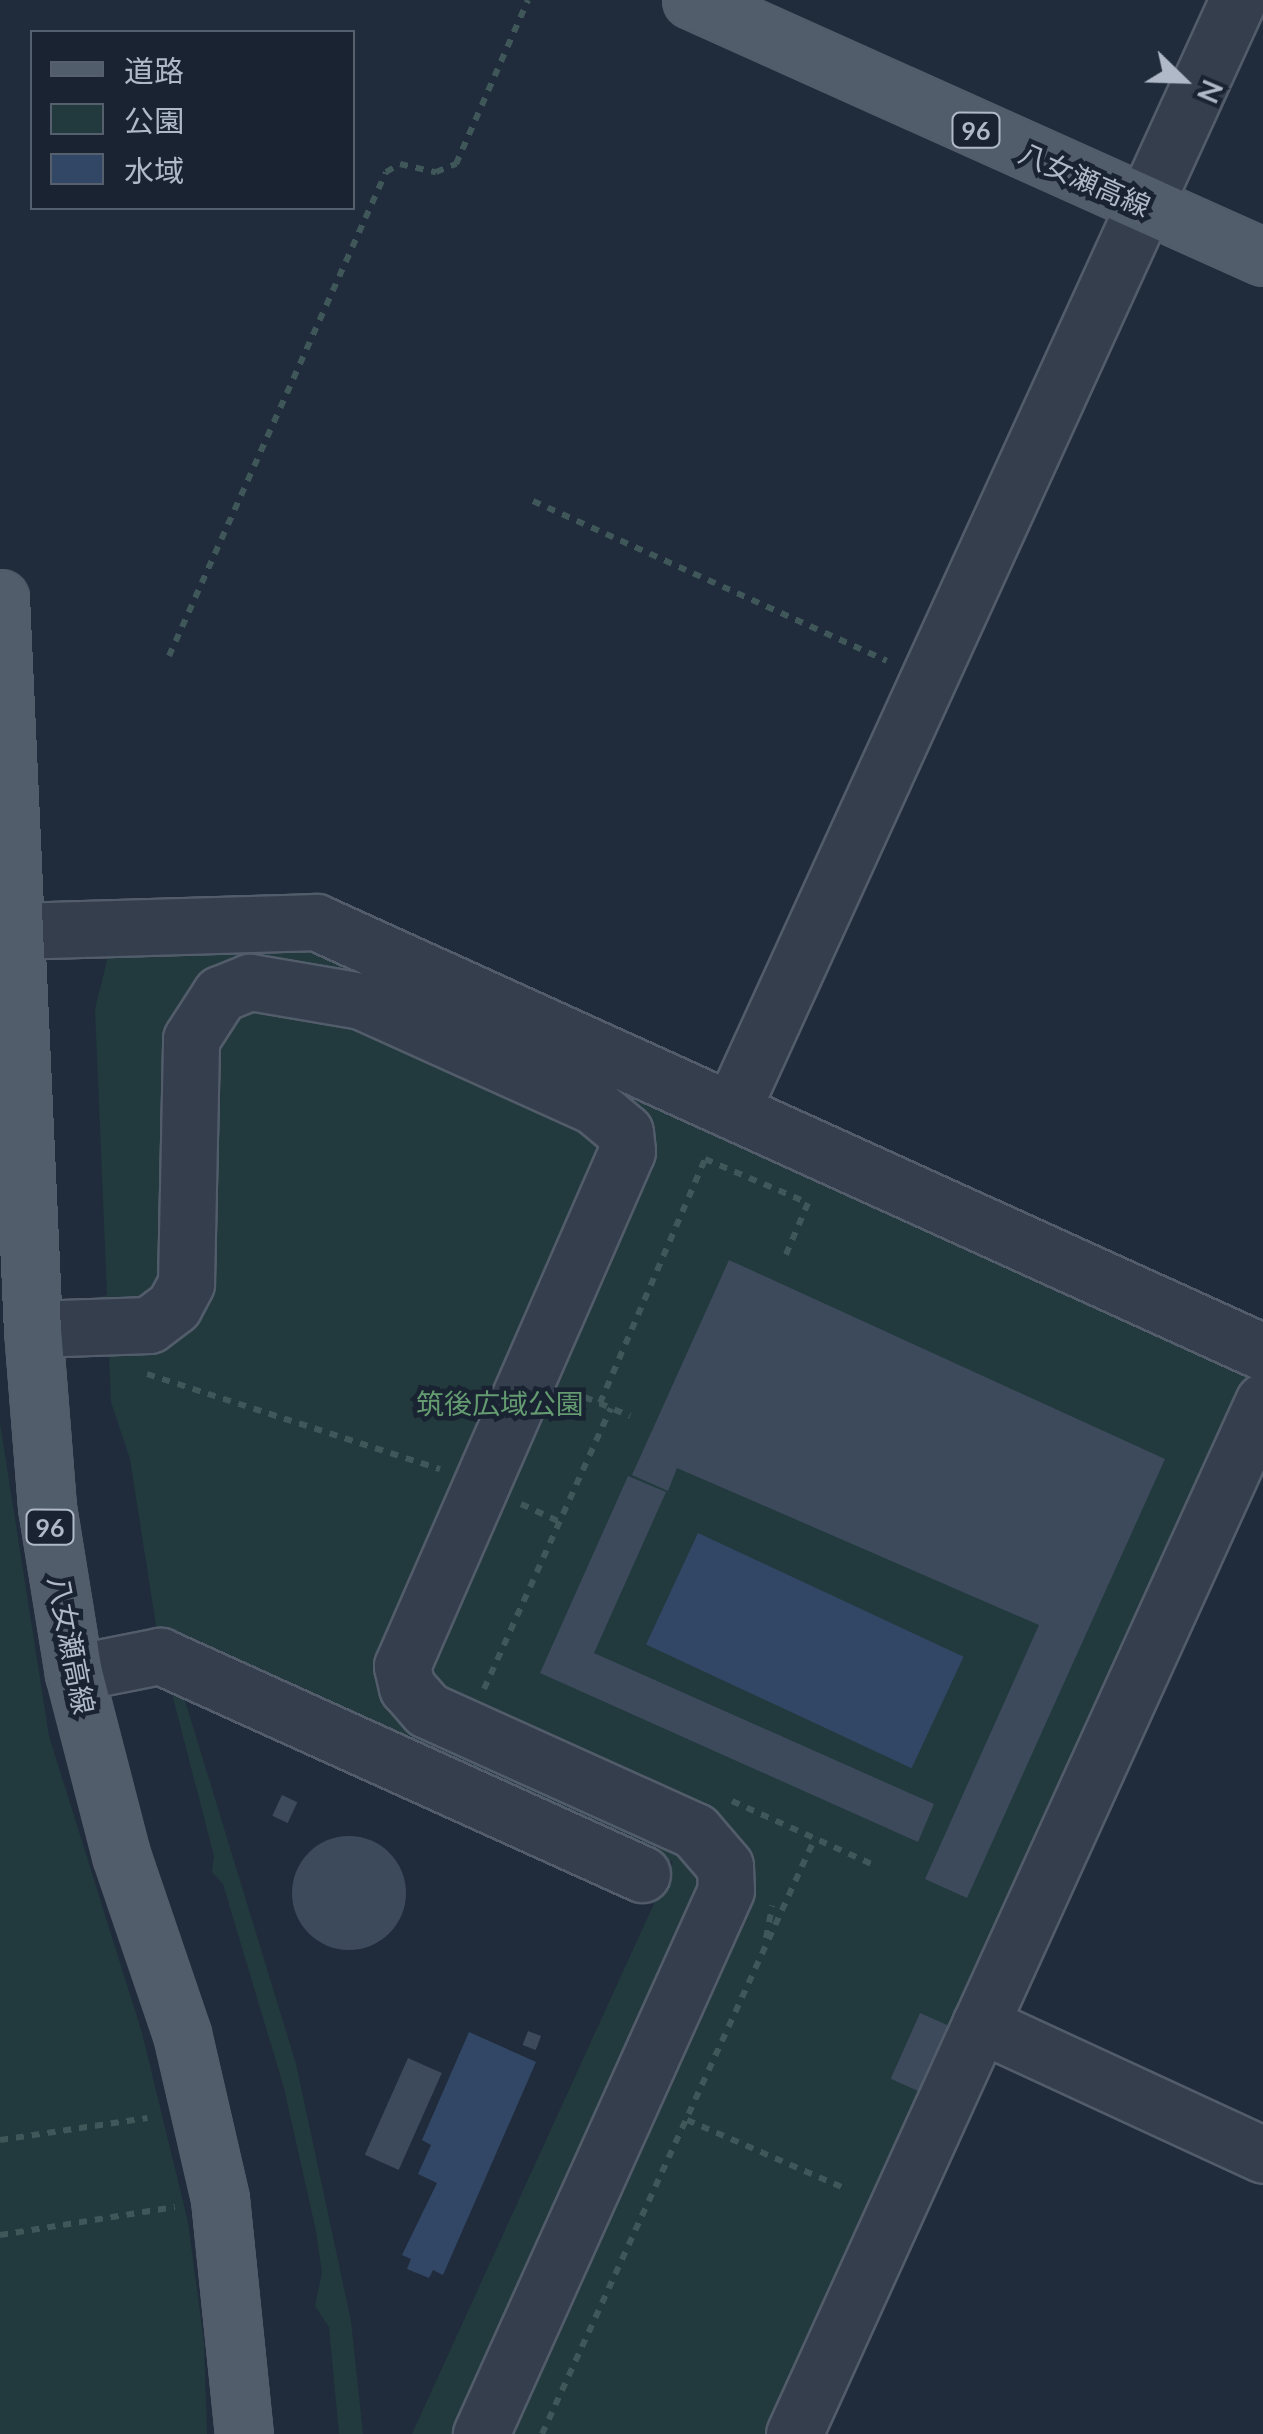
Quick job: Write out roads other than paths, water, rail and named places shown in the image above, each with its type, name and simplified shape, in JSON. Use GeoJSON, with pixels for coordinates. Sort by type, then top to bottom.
{"type":"FeatureCollection","features":[{"type":"Feature","properties":{"kind":"main road","name":"八女瀬高線"},"geometry":{"type":"LineString","coordinates":[[690,0],[1263,257]]}},
{"type":"Feature","properties":{"kind":"main road","name":"八女瀬高線"},"geometry":{"type":"LineString","coordinates":[[0,598],[11,921],[32,1329],[47,1507],[74,1673],[120,1856],[182,2034],[220,2199],[244,2434]]}},
{"type":"Feature","properties":{"kind":"street"},"geometry":{"type":"LineString","coordinates":[[733,1107],[1238,0]]}},
{"type":"Feature","properties":{"kind":"street"},"geometry":{"type":"LineString","coordinates":[[11,921],[316,922],[733,1107],[1263,1352]]}},
{"type":"Feature","properties":{"kind":"street"},"geometry":{"type":"LineString","coordinates":[[32,1329],[149,1325],[174,1306],[186,1283],[191,1039],[220,994],[250,982],[361,1001],[594,1106],[624,1132],[627,1151],[402,1666],[407,1687],[427,1710],[695,1832],[725,1866],[726,1890],[481,2434]]}},
{"type":"Feature","properties":{"kind":"street"},"geometry":{"type":"LineString","coordinates":[[794,2434],[1263,1402]]}},
{"type":"Feature","properties":{"kind":"street"},"geometry":{"type":"LineString","coordinates":[[74,1673],[160,1656],[642,1874]]}},
{"type":"Feature","properties":{"kind":"street"},"geometry":{"type":"LineString","coordinates":[[980,2024],[1263,2154]]}},
{"type":"Feature","properties":{"kind":"water"},"geometry":{"type":"Polygon","coordinates":[[[698,1533],[964,1657],[912,1768],[646,1644],[698,1533]]]}},
{"type":"Feature","properties":{"kind":"water"},"geometry":{"type":"Polygon","coordinates":[[[469,2032],[536,2062],[443,2275],[433,2270],[429,2278],[407,2269],[411,2259],[402,2255],[437,2183],[418,2174],[431,2145],[422,2140],[469,2032]]]}},
{"type":"Feature","properties":{"kind":"park label","name":"筑後広域公園"},"geometry":{"type":"Point","coordinates":[500,1403]}}]}
